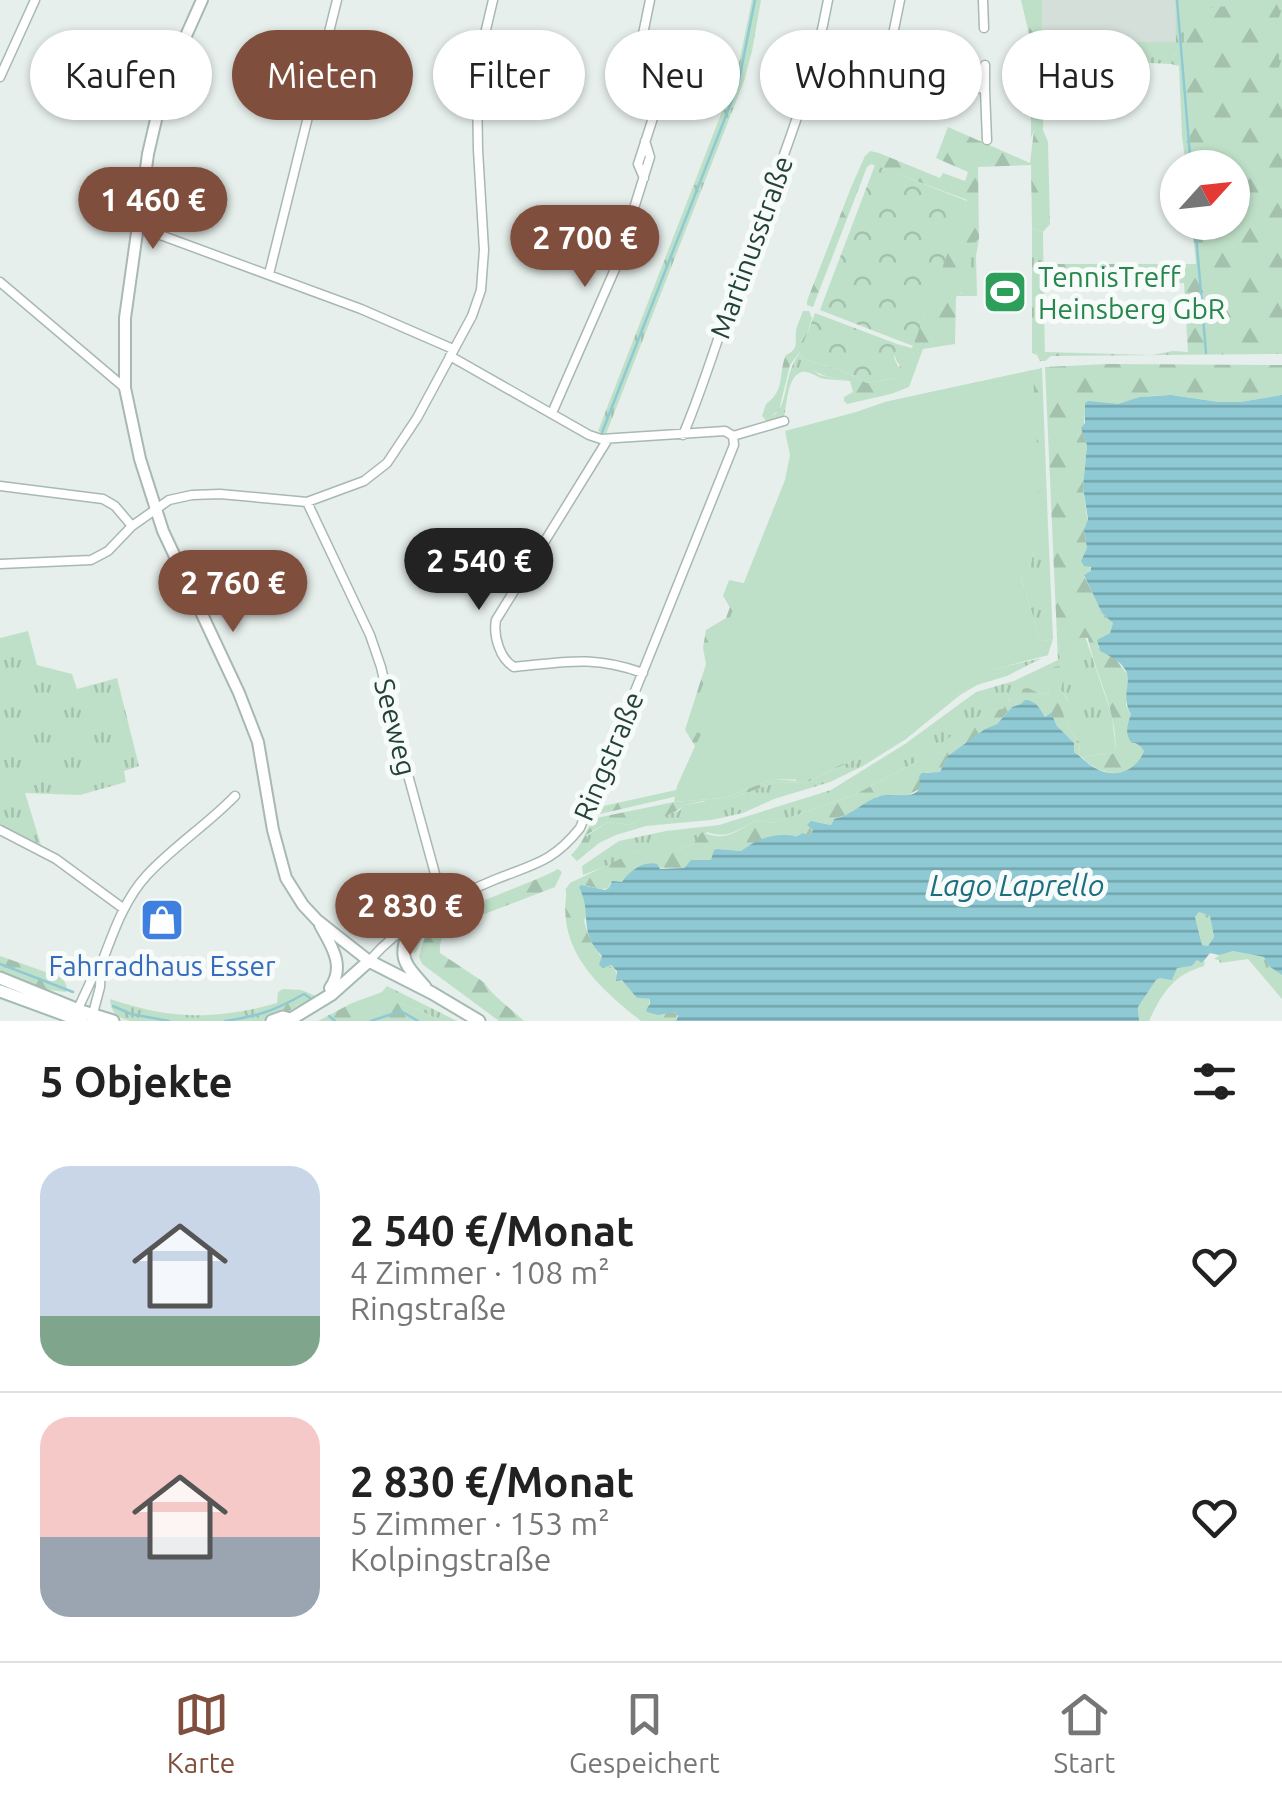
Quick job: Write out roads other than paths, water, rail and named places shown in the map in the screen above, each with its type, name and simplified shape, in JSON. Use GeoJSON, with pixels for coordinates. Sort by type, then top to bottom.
{"type":"FeatureCollection","features":[{"type":"Feature","properties":{"kind":"main road"},"geometry":{"type":"LineString","coordinates":[[411,924],[402,949],[403,958],[432,993]]}},
{"type":"Feature","properties":{"kind":"main road"},"geometry":{"type":"LineString","coordinates":[[272,1021],[283,1017],[289,1020],[332,994],[368,961],[478,1021]]}},
{"type":"Feature","properties":{"kind":"main road"},"geometry":{"type":"LineString","coordinates":[[0,978],[82,1018]]}},
{"type":"Feature","properties":{"kind":"main road"},"geometry":{"type":"LineString","coordinates":[[0,990],[82,1018],[113,1021]]}},
{"type":"Feature","properties":{"kind":"main road"},"geometry":{"type":"LineString","coordinates":[[20,999],[47,1021]]}},
{"type":"Feature","properties":{"kind":"street"},"geometry":{"type":"LineString","coordinates":[[0,77],[35,0]]}},
{"type":"Feature","properties":{"kind":"street"},"geometry":{"type":"LineString","coordinates":[[202,0],[164,85],[148,154],[124,336],[125,388],[140,459],[173,557],[239,693],[258,742],[273,830],[286,878],[317,920],[368,961]]}},
{"type":"Feature","properties":{"kind":"street"},"geometry":{"type":"LineString","coordinates":[[268,274],[337,0]]}},
{"type":"Feature","properties":{"kind":"street"},"geometry":{"type":"LineString","coordinates":[[552,413],[615,269],[644,178],[638,164],[664,84],[661,69],[643,34],[650,0]]}},
{"type":"Feature","properties":{"kind":"street","name":"Martinusstraße"},"geometry":{"type":"LineString","coordinates":[[683,434],[789,145],[818,54],[828,0]]}},
{"type":"Feature","properties":{"kind":"street"},"geometry":{"type":"LineString","coordinates":[[900,0],[889,54],[986,90]]}},
{"type":"Feature","properties":{"kind":"street"},"geometry":{"type":"LineString","coordinates":[[982,0],[984,28]]}},
{"type":"Feature","properties":{"kind":"street"},"geometry":{"type":"LineString","coordinates":[[0,564],[91,560],[108,551],[132,526],[170,500],[220,494],[307,502],[364,481],[387,463],[417,418],[478,301],[484,274],[476,103],[479,59],[490,1]]}},
{"type":"Feature","properties":{"kind":"street"},"geometry":{"type":"LineString","coordinates":[[985,64],[987,140]]}},
{"type":"Feature","properties":{"kind":"street"},"geometry":{"type":"LineString","coordinates":[[136,226],[361,309],[452,352],[596,438],[725,431],[733,436],[784,420]]}},
{"type":"Feature","properties":{"kind":"street"},"geometry":{"type":"LineString","coordinates":[[0,282],[125,388]]}},
{"type":"Feature","properties":{"kind":"street","name":"Ringstraße"},"geometry":{"type":"LineString","coordinates":[[368,961],[428,910],[554,855],[586,818],[734,445],[733,436]]}},
{"type":"Feature","properties":{"kind":"street","name":"Ringstraße"},"geometry":{"type":"LineString","coordinates":[[608,439],[496,620],[495,631],[504,658],[514,667],[593,660],[643,673]]}},
{"type":"Feature","properties":{"kind":"street"},"geometry":{"type":"LineString","coordinates":[[0,486],[103,498],[132,526]]}},
{"type":"Feature","properties":{"kind":"street","name":"Seeweg"},"geometry":{"type":"LineString","coordinates":[[307,502],[370,634],[443,903]]}},
{"type":"Feature","properties":{"kind":"street"},"geometry":{"type":"LineString","coordinates":[[82,1018],[100,988],[101,965],[124,909],[148,874],[236,796]]}},
{"type":"Feature","properties":{"kind":"street"},"geometry":{"type":"LineString","coordinates":[[0,830],[56,858],[124,909]]}},
{"type":"Feature","properties":{"kind":"street"},"geometry":{"type":"LineString","coordinates":[[317,920],[336,959],[332,994]]}},
{"type":"Feature","properties":{"kind":"street"},"geometry":{"type":"LineString","coordinates":[[82,1018],[96,970],[101,965]]}},
{"type":"Feature","properties":{"kind":"water","name":"Lago Laprello"},"geometry":{"type":"Polygon","coordinates":[[[1171,395],[1240,402],[1282,395],[1282,975],[1264,957],[1233,951],[1210,953],[1202,963],[1197,960],[1192,966],[1177,968],[1172,980],[1156,980],[1138,1007],[1139,1021],[676,1021],[675,1012],[647,1012],[650,999],[637,998],[622,980],[616,981],[617,971],[611,965],[599,965],[602,956],[587,930],[581,885],[605,890],[612,881],[622,882],[642,865],[684,868],[691,860],[711,860],[717,849],[741,851],[768,837],[795,837],[803,833],[809,836],[813,830],[807,825],[811,821],[831,825],[834,819],[877,797],[913,794],[918,791],[922,773],[940,772],[948,756],[1025,700],[1034,703],[1045,717],[1051,713],[1057,726],[1074,743],[1074,752],[1095,768],[1117,773],[1136,764],[1144,751],[1128,735],[1131,714],[1126,696],[1127,674],[1115,659],[1100,651],[1097,640],[1110,633],[1113,623],[1102,613],[1084,575],[1091,567],[1081,561],[1087,548],[1084,530],[1088,519],[1083,487],[1087,445],[1081,428],[1088,401],[1118,404],[1140,397],[1171,395]],[[1199,912],[1195,917],[1202,945],[1208,946],[1214,937],[1210,916],[1199,912]]]}},
{"type":"Feature","properties":{"kind":"waterway"},"geometry":{"type":"LineString","coordinates":[[601,435],[738,85],[755,0]]}},
{"type":"Feature","properties":{"kind":"waterway"},"geometry":{"type":"LineString","coordinates":[[1177,0],[1190,150]]}},
{"type":"Feature","properties":{"kind":"waterway"},"geometry":{"type":"LineString","coordinates":[[1197,240],[1206,353]]}},
{"type":"Feature","properties":{"kind":"waterway"},"geometry":{"type":"LineString","coordinates":[[0,964],[73,992]]}},
{"type":"Feature","properties":{"kind":"waterway"},"geometry":{"type":"LineString","coordinates":[[225,1021],[266,1012],[304,994],[310,998]]}},
{"type":"Feature","properties":{"kind":"waterway"},"geometry":{"type":"LineString","coordinates":[[113,1006],[131,1014],[169,1021]]}},
{"type":"Feature","properties":{"kind":"waterway"},"geometry":{"type":"LineString","coordinates":[[371,1021],[401,1011],[418,1021]]}},
{"type":"Feature","properties":{"kind":"waterway"},"geometry":{"type":"LineString","coordinates":[[329,1016],[335,1021]]}},
{"type":"Feature","properties":{"kind":"place","name":"TennisTreff Heinsberg GbR"},"geometry":{"type":"Point","coordinates":[1005,292]}},
{"type":"Feature","properties":{"kind":"place","name":"Fahrradhaus Esser"},"geometry":{"type":"Point","coordinates":[162,920]}}]}
